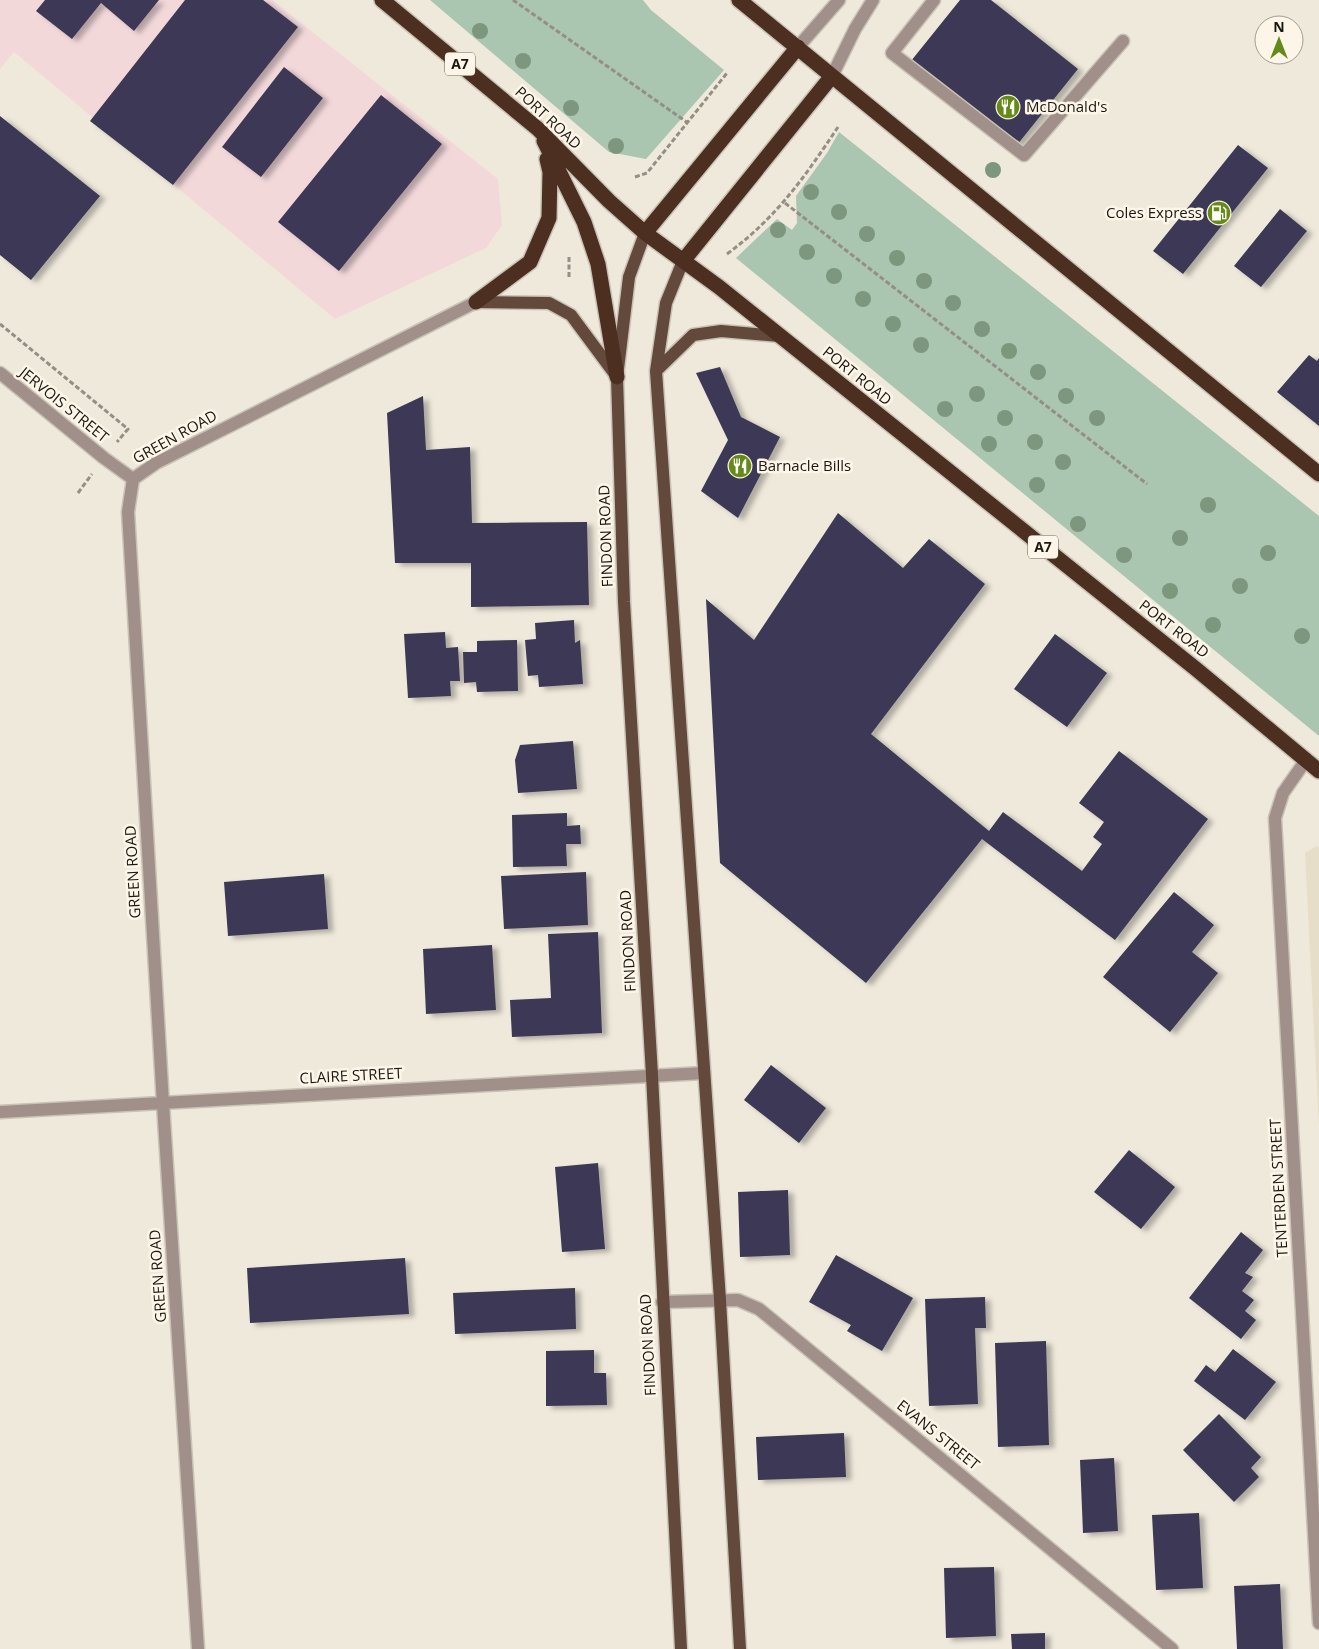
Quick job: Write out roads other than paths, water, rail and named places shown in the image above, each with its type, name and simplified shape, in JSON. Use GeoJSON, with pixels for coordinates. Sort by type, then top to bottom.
{"type":"FeatureCollection","features":[{"type":"Feature","properties":{"kind":"highway","name":"PORT ROAD"},"geometry":{"type":"LineString","coordinates":[[382,0],[538,129],[644,234],[683,261],[779,336],[1196,669],[1319,771]]}},
{"type":"Feature","properties":{"kind":"highway"},"geometry":{"type":"LineString","coordinates":[[739,0],[798,46],[832,76],[1319,474]]}},
{"type":"Feature","properties":{"kind":"highway"},"geometry":{"type":"LineString","coordinates":[[644,234],[798,46]]}},
{"type":"Feature","properties":{"kind":"highway"},"geometry":{"type":"LineString","coordinates":[[683,261],[832,76]]}},
{"type":"Feature","properties":{"kind":"highway"},"geometry":{"type":"LineString","coordinates":[[476,302],[530,262],[549,218],[550,172],[538,129]]}},
{"type":"Feature","properties":{"kind":"highway"},"geometry":{"type":"LineString","coordinates":[[538,129],[584,222],[592,245],[598,264],[617,377]]}},
{"type":"Feature","properties":{"kind":"main road","name":"FINDON ROAD"},"geometry":{"type":"LineString","coordinates":[[644,234],[629,277],[617,377],[624,602],[652,1075],[681,1649]]}},
{"type":"Feature","properties":{"kind":"main road"},"geometry":{"type":"LineString","coordinates":[[683,261],[666,304],[656,371],[720,1300],[740,1649]]}},
{"type":"Feature","properties":{"kind":"main road"},"geometry":{"type":"LineString","coordinates":[[476,302],[549,303],[571,315],[617,377]]}},
{"type":"Feature","properties":{"kind":"main road"},"geometry":{"type":"LineString","coordinates":[[656,371],[693,335],[721,331],[779,336]]}},
{"type":"Feature","properties":{"kind":"street"},"geometry":{"type":"LineString","coordinates":[[798,46],[839,0]]}},
{"type":"Feature","properties":{"kind":"street"},"geometry":{"type":"LineString","coordinates":[[832,76],[854,29],[874,0]]}},
{"type":"Feature","properties":{"kind":"street"},"geometry":{"type":"LineString","coordinates":[[934,0],[892,53],[1024,155],[1123,42]]}},
{"type":"Feature","properties":{"kind":"street","name":"GREEN ROAD"},"geometry":{"type":"LineString","coordinates":[[198,1649],[128,512],[133,479],[156,463],[476,302]]}},
{"type":"Feature","properties":{"kind":"street","name":"JERVOIS STREET"},"geometry":{"type":"LineString","coordinates":[[0,373],[133,479]]}},
{"type":"Feature","properties":{"kind":"street","name":"TENTERDEN STREET"},"geometry":{"type":"LineString","coordinates":[[1306,760],[1282,793],[1275,818],[1319,1623]]}},
{"type":"Feature","properties":{"kind":"street","name":"CLAIRE STREET"},"geometry":{"type":"LineString","coordinates":[[0,1112],[704,1072]]}},
{"type":"Feature","properties":{"kind":"street","name":"EVANS STREET"},"geometry":{"type":"LineString","coordinates":[[662,1302],[720,1300],[747,1302],[759,1309],[1172,1649]]}},
{"type":"Feature","properties":{"kind":"place","name":"McDonald's"},"geometry":{"type":"Point","coordinates":[1008,107]}},
{"type":"Feature","properties":{"kind":"place","name":"Coles Express"},"geometry":{"type":"Point","coordinates":[1219,213]}},
{"type":"Feature","properties":{"kind":"place","name":"Barnacle Bills"},"geometry":{"type":"Point","coordinates":[740,466]}}]}
